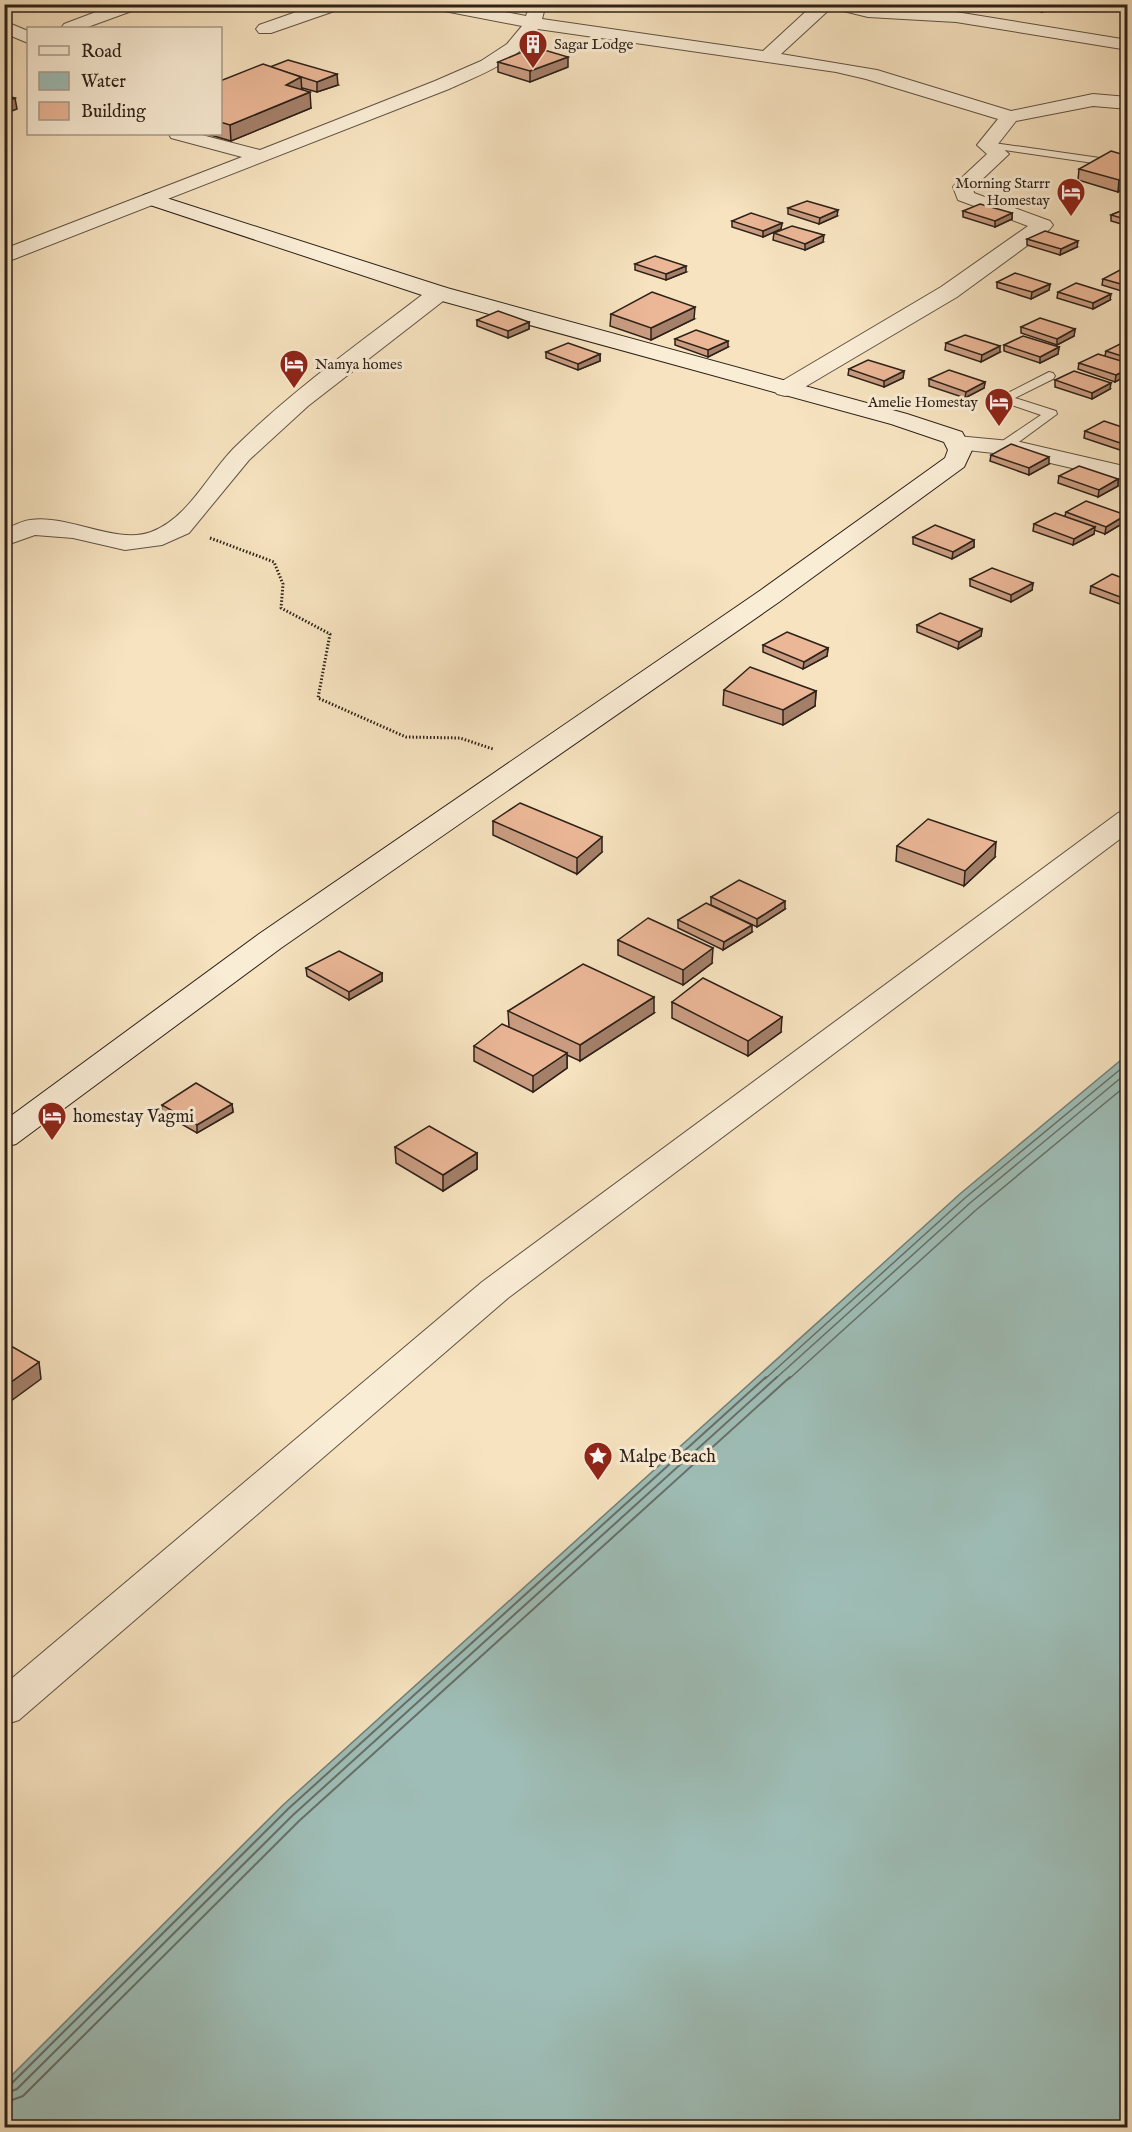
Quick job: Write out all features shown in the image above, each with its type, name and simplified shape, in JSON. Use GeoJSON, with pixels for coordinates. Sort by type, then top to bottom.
{"type":"FeatureCollection","features":[{"type":"Feature","properties":{"kind":"street"},"geometry":{"type":"LineString","coordinates":[[73,27],[134,4]]}},
{"type":"Feature","properties":{"kind":"street"},"geometry":{"type":"LineString","coordinates":[[265,29],[337,4]]}},
{"type":"Feature","properties":{"kind":"street"},"geometry":{"type":"LineString","coordinates":[[434,4],[537,14],[870,74],[1010,117],[1093,100],[1128,103]]}},
{"type":"Feature","properties":{"kind":"street"},"geometry":{"type":"LineString","coordinates":[[767,57],[825,4]]}},
{"type":"Feature","properties":{"kind":"street"},"geometry":{"type":"LineString","coordinates":[[835,4],[868,12],[956,17],[1128,45]]}},
{"type":"Feature","properties":{"kind":"street"},"geometry":{"type":"LineString","coordinates":[[4,257],[442,85],[509,53],[537,14]]}},
{"type":"Feature","properties":{"kind":"street"},"geometry":{"type":"LineString","coordinates":[[4,26],[27,38]]}},
{"type":"Feature","properties":{"kind":"street"},"geometry":{"type":"LineString","coordinates":[[785,389],[949,292],[1043,225],[965,196],[963,187],[999,154],[987,145],[1010,117]]}},
{"type":"Feature","properties":{"kind":"street"},"geometry":{"type":"LineString","coordinates":[[182,135],[261,156]]}},
{"type":"Feature","properties":{"kind":"street"},"geometry":{"type":"LineString","coordinates":[[4,1137],[270,941],[770,596],[955,462],[960,450],[954,437],[899,419],[439,293],[151,199]]}},
{"type":"Feature","properties":{"kind":"street"},"geometry":{"type":"LineString","coordinates":[[4,539],[32,527],[73,530],[124,543],[153,540],[180,528],[241,455],[300,401],[439,293]]}},
{"type":"Feature","properties":{"kind":"street"},"geometry":{"type":"LineString","coordinates":[[957,443],[1003,447],[1128,474]]}},
{"type":"Feature","properties":{"kind":"street"},"geometry":{"type":"LineString","coordinates":[[4,1709],[495,1290],[1128,819]]}},
{"type":"Feature","properties":{"kind":"lane"},"geometry":{"type":"LineString","coordinates":[[987,145],[1128,165]]}},
{"type":"Feature","properties":{"kind":"lane"},"geometry":{"type":"LineString","coordinates":[[1003,447],[1051,414],[1004,398],[1049,376]]}},
{"type":"Feature","properties":{"kind":"path"},"geometry":{"type":"LineString","coordinates":[[180,528],[274,562],[283,584],[281,608],[330,634],[318,698],[406,737],[460,738],[531,761]]}},
{"type":"Feature","properties":{"kind":"water"},"geometry":{"type":"Polygon","coordinates":[[[1127,1055],[1127,2127],[5,2127],[5,2082],[283,1805],[961,1193],[1127,1055]]]}},
{"type":"Feature","properties":{"kind":"building"},"geometry":{"type":"Polygon","coordinates":[[[534,47],[568,57],[530,71],[498,62],[534,47]]]}},
{"type":"Feature","properties":{"kind":"building"},"geometry":{"type":"Polygon","coordinates":[[[288,60],[337,74],[317,82],[270,67],[288,60]]]}},
{"type":"Feature","properties":{"kind":"building"},"geometry":{"type":"Polygon","coordinates":[[[263,64],[301,77],[286,85],[310,92],[230,125],[222,123],[222,80],[263,64]]]}},
{"type":"Feature","properties":{"kind":"building"},"geometry":{"type":"Polygon","coordinates":[[[4,95],[15,98],[4,102],[4,95]]]}},
{"type":"Feature","properties":{"kind":"building"},"geometry":{"type":"Polygon","coordinates":[[[1111,151],[1128,156],[1128,176],[1119,180],[1079,169],[1111,151]]]}},
{"type":"Feature","properties":{"kind":"building"},"geometry":{"type":"Polygon","coordinates":[[[807,201],[838,210],[820,218],[788,208],[807,201]]]}},
{"type":"Feature","properties":{"kind":"building"},"geometry":{"type":"Polygon","coordinates":[[[980,204],[1012,213],[995,221],[963,211],[980,204]]]}},
{"type":"Feature","properties":{"kind":"building"},"geometry":{"type":"Polygon","coordinates":[[[1128,208],[1128,220],[1111,215],[1128,208]]]}},
{"type":"Feature","properties":{"kind":"building"},"geometry":{"type":"Polygon","coordinates":[[[751,213],[782,223],[763,231],[732,221],[751,213]]]}},
{"type":"Feature","properties":{"kind":"building"},"geometry":{"type":"Polygon","coordinates":[[[792,226],[824,235],[805,244],[774,233],[792,226]]]}},
{"type":"Feature","properties":{"kind":"building"},"geometry":{"type":"Polygon","coordinates":[[[1045,231],[1078,241],[1061,249],[1027,239],[1045,231]]]}},
{"type":"Feature","properties":{"kind":"building"},"geometry":{"type":"Polygon","coordinates":[[[655,256],[686,266],[666,274],[635,264],[655,256]]]}},
{"type":"Feature","properties":{"kind":"building"},"geometry":{"type":"Polygon","coordinates":[[[1120,270],[1128,272],[1128,286],[1103,279],[1120,270]]]}},
{"type":"Feature","properties":{"kind":"building"},"geometry":{"type":"Polygon","coordinates":[[[1015,273],[1050,284],[1032,292],[997,282],[1015,273]]]}},
{"type":"Feature","properties":{"kind":"building"},"geometry":{"type":"Polygon","coordinates":[[[1076,283],[1111,294],[1093,303],[1058,292],[1076,283]]]}},
{"type":"Feature","properties":{"kind":"building"},"geometry":{"type":"Polygon","coordinates":[[[652,292],[695,307],[651,328],[611,314],[652,292]]]}},
{"type":"Feature","properties":{"kind":"building"},"geometry":{"type":"Polygon","coordinates":[[[498,311],[529,322],[508,331],[477,320],[498,311]]]}},
{"type":"Feature","properties":{"kind":"building"},"geometry":{"type":"Polygon","coordinates":[[[1040,318],[1075,329],[1057,339],[1021,327],[1040,318]]]}},
{"type":"Feature","properties":{"kind":"building"},"geometry":{"type":"Polygon","coordinates":[[[696,330],[728,341],[708,350],[675,339],[696,330]]]}},
{"type":"Feature","properties":{"kind":"building"},"geometry":{"type":"Polygon","coordinates":[[[965,335],[1000,346],[982,355],[946,343],[965,335]]]}},
{"type":"Feature","properties":{"kind":"building"},"geometry":{"type":"Polygon","coordinates":[[[1023,336],[1059,347],[1040,357],[1004,345],[1023,336]]]}},
{"type":"Feature","properties":{"kind":"building"},"geometry":{"type":"Polygon","coordinates":[[[1124,342],[1128,343],[1128,358],[1106,351],[1124,342]]]}},
{"type":"Feature","properties":{"kind":"building"},"geometry":{"type":"Polygon","coordinates":[[[568,343],[600,354],[578,364],[546,352],[568,343]]]}},
{"type":"Feature","properties":{"kind":"building"},"geometry":{"type":"Polygon","coordinates":[[[1098,354],[1128,363],[1128,369],[1116,375],[1079,363],[1098,354]]]}},
{"type":"Feature","properties":{"kind":"building"},"geometry":{"type":"Polygon","coordinates":[[[868,360],[904,371],[884,381],[849,369],[868,360]]]}},
{"type":"Feature","properties":{"kind":"building"},"geometry":{"type":"Polygon","coordinates":[[[949,370],[985,382],[966,392],[929,379],[949,370]]]}},
{"type":"Feature","properties":{"kind":"building"},"geometry":{"type":"Polygon","coordinates":[[[1074,371],[1111,383],[1092,393],[1055,380],[1074,371]]]}},
{"type":"Feature","properties":{"kind":"building"},"geometry":{"type":"Polygon","coordinates":[[[1104,421],[1128,429],[1128,442],[1123,444],[1085,431],[1104,421]]]}},
{"type":"Feature","properties":{"kind":"building"},"geometry":{"type":"Polygon","coordinates":[[[1011,444],[1049,457],[1029,468],[991,455],[1011,444]]]}},
{"type":"Feature","properties":{"kind":"building"},"geometry":{"type":"Polygon","coordinates":[[[1079,466],[1118,479],[1099,490],[1059,476],[1079,466]]]}},
{"type":"Feature","properties":{"kind":"building"},"geometry":{"type":"Polygon","coordinates":[[[1086,501],[1126,515],[1106,527],[1066,512],[1086,501]]]}},
{"type":"Feature","properties":{"kind":"building"},"geometry":{"type":"Polygon","coordinates":[[[1055,513],[1095,527],[1074,539],[1034,524],[1055,513]]]}},
{"type":"Feature","properties":{"kind":"building"},"geometry":{"type":"Polygon","coordinates":[[[935,525],[974,540],[953,552],[913,537],[935,525]]]}},
{"type":"Feature","properties":{"kind":"building"},"geometry":{"type":"Polygon","coordinates":[[[992,568],[1033,583],[1011,595],[970,579],[992,568]]]}},
{"type":"Feature","properties":{"kind":"building"},"geometry":{"type":"Polygon","coordinates":[[[1112,574],[1128,580],[1128,600],[1091,586],[1112,574]]]}},
{"type":"Feature","properties":{"kind":"building"},"geometry":{"type":"Polygon","coordinates":[[[940,613],[982,629],[959,642],[917,625],[940,613]]]}},
{"type":"Feature","properties":{"kind":"building"},"geometry":{"type":"Polygon","coordinates":[[[787,632],[828,648],[804,662],[763,645],[787,632]]]}},
{"type":"Feature","properties":{"kind":"building"},"geometry":{"type":"Polygon","coordinates":[[[750,667],[816,691],[783,710],[724,690],[750,667]]]}},
{"type":"Feature","properties":{"kind":"building"},"geometry":{"type":"Polygon","coordinates":[[[520,803],[602,837],[577,858],[493,821],[520,803]]]}},
{"type":"Feature","properties":{"kind":"building"},"geometry":{"type":"Polygon","coordinates":[[[928,819],[996,842],[965,871],[897,846],[928,819]]]}},
{"type":"Feature","properties":{"kind":"building"},"geometry":{"type":"Polygon","coordinates":[[[739,880],[785,901],[757,919],[711,897],[739,880]]]}},
{"type":"Feature","properties":{"kind":"building"},"geometry":{"type":"Polygon","coordinates":[[[706,903],[752,925],[724,942],[678,920],[706,903]]]}},
{"type":"Feature","properties":{"kind":"building"},"geometry":{"type":"Polygon","coordinates":[[[648,918],[713,948],[683,970],[618,940],[648,918]]]}},
{"type":"Feature","properties":{"kind":"building"},"geometry":{"type":"Polygon","coordinates":[[[339,951],[382,973],[349,992],[306,968],[339,951]]]}},
{"type":"Feature","properties":{"kind":"building"},"geometry":{"type":"Polygon","coordinates":[[[583,964],[654,997],[580,1045],[508,1011],[583,964]]]}},
{"type":"Feature","properties":{"kind":"building"},"geometry":{"type":"Polygon","coordinates":[[[703,978],[782,1017],[748,1041],[672,1002],[703,978]]]}},
{"type":"Feature","properties":{"kind":"building"},"geometry":{"type":"Polygon","coordinates":[[[502,1024],[567,1053],[533,1076],[474,1046],[502,1024]]]}},
{"type":"Feature","properties":{"kind":"building"},"geometry":{"type":"Polygon","coordinates":[[[196,1083],[232,1104],[197,1125],[162,1105],[196,1083]]]}},
{"type":"Feature","properties":{"kind":"building"},"geometry":{"type":"Polygon","coordinates":[[[429,1126],[477,1153],[443,1175],[395,1147],[429,1126]]]}},
{"type":"Feature","properties":{"kind":"building"},"geometry":{"type":"Polygon","coordinates":[[[4,1342],[39,1362],[4,1387],[4,1342]]]}},
{"type":"Feature","properties":{"kind":"place","name":"Sagar Lodge"},"geometry":{"type":"Point","coordinates":[533,70]}},
{"type":"Feature","properties":{"kind":"place","name":"Morning Starrr Homestay"},"geometry":{"type":"Point","coordinates":[1071,218]}},
{"type":"Feature","properties":{"kind":"place","name":"Namya homes"},"geometry":{"type":"Point","coordinates":[294,390]}},
{"type":"Feature","properties":{"kind":"place","name":"Amelie Homestay"},"geometry":{"type":"Point","coordinates":[999,428]}},
{"type":"Feature","properties":{"kind":"place","name":"homestay Vagmi"},"geometry":{"type":"Point","coordinates":[52,1142]}},
{"type":"Feature","properties":{"kind":"place","name":"Malpe Beach"},"geometry":{"type":"Point","coordinates":[598,1482]}}]}
